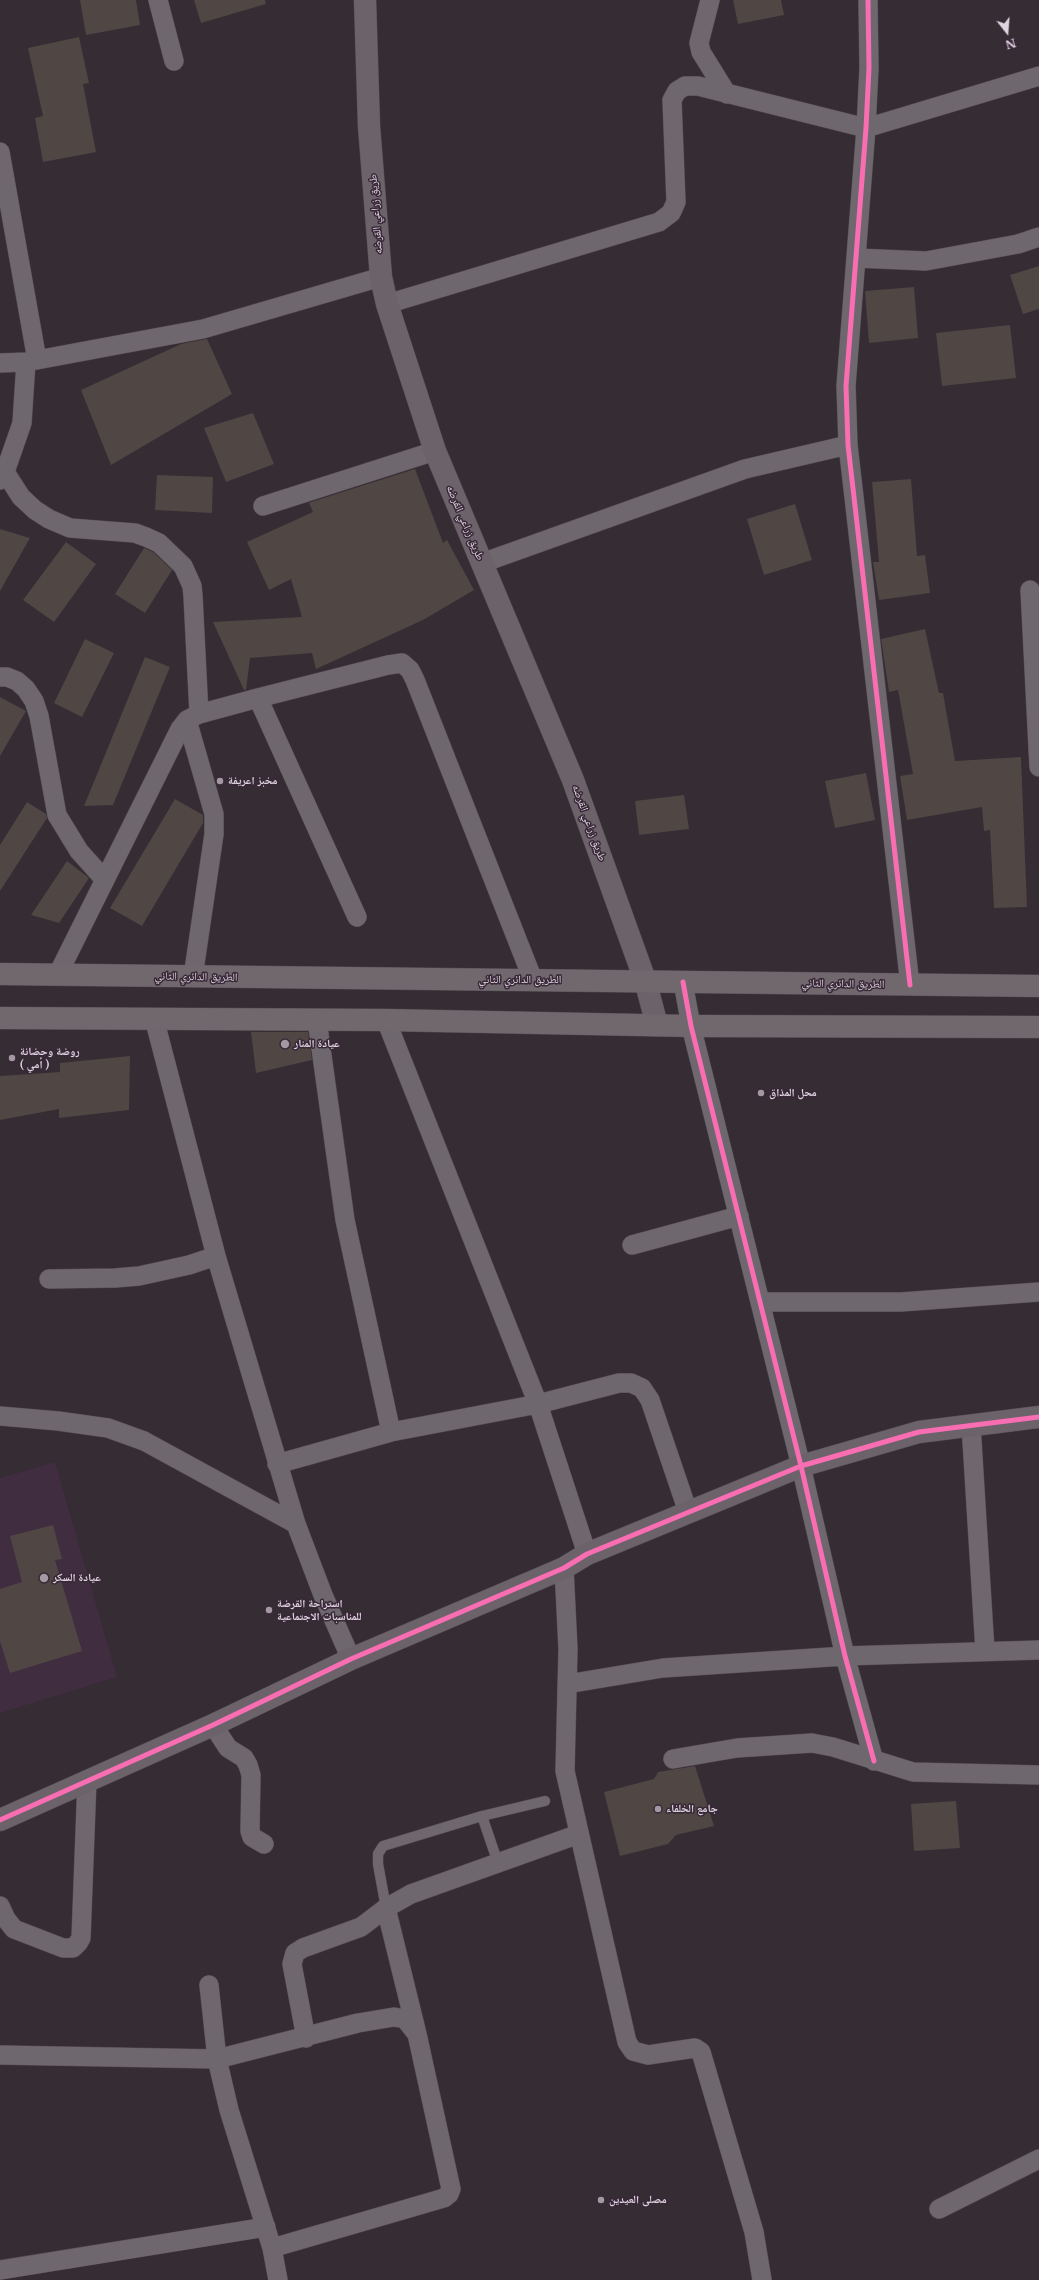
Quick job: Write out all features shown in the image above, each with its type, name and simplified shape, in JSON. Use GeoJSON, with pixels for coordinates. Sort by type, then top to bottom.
{"type":"FeatureCollection","features":[{"type":"Feature","properties":{"kind":"main road","name":"الطريق الدائري الثاني"},"geometry":{"type":"LineString","coordinates":[[0,974],[193,977],[645,980],[683,982],[1039,986]]}},
{"type":"Feature","properties":{"kind":"main road"},"geometry":{"type":"LineString","coordinates":[[0,1018],[386,1020],[691,1026],[1039,1027]]}},
{"type":"Feature","properties":{"kind":"street"},"geometry":{"type":"LineString","coordinates":[[158,0],[174,61]]}},
{"type":"Feature","properties":{"kind":"street","name":"طريق زراعي القرضه"},"geometry":{"type":"LineString","coordinates":[[365,0],[369,126],[381,277],[387,304],[435,451],[574,780],[645,980],[658,1025]]}},
{"type":"Feature","properties":{"kind":"street"},"geometry":{"type":"LineString","coordinates":[[710,0],[699,44],[701,52],[727,94]]}},
{"type":"Feature","properties":{"kind":"street"},"geometry":{"type":"LineString","coordinates":[[868,0],[869,68],[866,128],[846,386],[848,445],[910,984]]}},
{"type":"Feature","properties":{"kind":"street"},"geometry":{"type":"LineString","coordinates":[[387,304],[659,222],[671,214],[676,202],[672,100],[677,91],[685,86],[698,86],[866,128],[1039,76]]}},
{"type":"Feature","properties":{"kind":"street"},"geometry":{"type":"LineString","coordinates":[[0,152],[32,361],[22,423],[2,476],[34,510],[49,519],[70,528],[135,533],[159,544],[183,566],[192,586],[193,717],[214,814],[214,834],[193,977]]}},
{"type":"Feature","properties":{"kind":"street"},"geometry":{"type":"LineString","coordinates":[[856,258],[926,260],[1018,244],[1039,237]]}},
{"type":"Feature","properties":{"kind":"street"},"geometry":{"type":"LineString","coordinates":[[0,363],[32,361],[203,329],[381,277]]}},
{"type":"Feature","properties":{"kind":"street"},"geometry":{"type":"LineString","coordinates":[[482,563],[745,469],[848,445]]}},
{"type":"Feature","properties":{"kind":"street"},"geometry":{"type":"LineString","coordinates":[[263,506],[435,451]]}},
{"type":"Feature","properties":{"kind":"street"},"geometry":{"type":"LineString","coordinates":[[1030,590],[1039,766]]}},
{"type":"Feature","properties":{"kind":"street"},"geometry":{"type":"LineString","coordinates":[[58,974],[180,730],[193,717],[258,698],[388,665],[402,663],[410,670],[533,980]]}},
{"type":"Feature","properties":{"kind":"street"},"geometry":{"type":"LineString","coordinates":[[0,677],[7,677],[18,681],[26,689],[34,701],[40,722],[57,815],[79,851],[105,880]]}},
{"type":"Feature","properties":{"kind":"street"},"geometry":{"type":"LineString","coordinates":[[258,698],[357,918]]}},
{"type":"Feature","properties":{"kind":"street"},"geometry":{"type":"LineString","coordinates":[[683,982],[691,1026],[801,1466],[845,1656],[874,1760]]}},
{"type":"Feature","properties":{"kind":"street"},"geometry":{"type":"LineString","coordinates":[[154,1018],[216,1256],[277,1464],[296,1524],[351,1659]]}},
{"type":"Feature","properties":{"kind":"street"},"geometry":{"type":"LineString","coordinates":[[317,1020],[345,1220],[391,1432]]}},
{"type":"Feature","properties":{"kind":"street"},"geometry":{"type":"LineString","coordinates":[[386,1020],[538,1404],[587,1554]]}},
{"type":"Feature","properties":{"kind":"street"},"geometry":{"type":"LineString","coordinates":[[632,1246],[739,1216]]}},
{"type":"Feature","properties":{"kind":"street"},"geometry":{"type":"LineString","coordinates":[[49,1279],[139,1276],[189,1265],[216,1256]]}},
{"type":"Feature","properties":{"kind":"street"},"geometry":{"type":"LineString","coordinates":[[760,1302],[901,1302],[1039,1292]]}},
{"type":"Feature","properties":{"kind":"street"},"geometry":{"type":"LineString","coordinates":[[277,1464],[391,1432],[538,1404],[618,1383],[631,1383],[642,1388],[650,1400],[688,1512]]}},
{"type":"Feature","properties":{"kind":"street"},"geometry":{"type":"LineString","coordinates":[[0,1416],[58,1421],[108,1428],[144,1440],[296,1524]]}},
{"type":"Feature","properties":{"kind":"street"},"geometry":{"type":"LineString","coordinates":[[0,1820],[213,1725],[351,1659],[564,1568],[587,1554],[801,1466],[919,1432],[1039,1417]]}},
{"type":"Feature","properties":{"kind":"street"},"geometry":{"type":"LineString","coordinates":[[971,1425],[985,1651]]}},
{"type":"Feature","properties":{"kind":"street"},"geometry":{"type":"LineString","coordinates":[[564,1568],[568,1649],[565,1771],[628,2042],[633,2051],[648,2055],[695,2048],[701,2052],[754,2232],[762,2280]]}},
{"type":"Feature","properties":{"kind":"street"},"geometry":{"type":"LineString","coordinates":[[568,1684],[663,1668],[845,1656],[1039,1650]]}},
{"type":"Feature","properties":{"kind":"street"},"geometry":{"type":"LineString","coordinates":[[213,1725],[225,1745],[244,1758],[248,1765],[251,1775],[250,1831],[252,1838],[264,1844]]}},
{"type":"Feature","properties":{"kind":"street"},"geometry":{"type":"LineString","coordinates":[[673,1759],[737,1748],[812,1743],[833,1747],[912,1772],[1039,1775]]}},
{"type":"Feature","properties":{"kind":"street"},"geometry":{"type":"LineString","coordinates":[[2,1913],[14,1929],[63,1948],[73,1948],[78,1943],[81,1938],[87,1780]]}},
{"type":"Feature","properties":{"kind":"street"},"geometry":{"type":"LineString","coordinates":[[306,2038],[292,1964],[295,1953],[303,1948],[361,1927],[386,1908],[411,1894],[579,1834]]}},
{"type":"Feature","properties":{"kind":"street"},"geometry":{"type":"LineString","coordinates":[[272,2248],[444,2198],[449,2194],[451,2189],[417,2034],[386,1908]]}},
{"type":"Feature","properties":{"kind":"street"},"geometry":{"type":"LineString","coordinates":[[209,1985],[217,2060],[229,2110],[272,2248],[278,2280]]}},
{"type":"Feature","properties":{"kind":"street"},"geometry":{"type":"LineString","coordinates":[[0,2055],[217,2060],[306,2038],[358,2023],[394,2017],[405,2019],[417,2034]]}},
{"type":"Feature","properties":{"kind":"street"},"geometry":{"type":"LineString","coordinates":[[938,2209],[1039,2159]]}},
{"type":"Feature","properties":{"kind":"street"},"geometry":{"type":"LineString","coordinates":[[0,2270],[266,2227]]}},
{"type":"Feature","properties":{"kind":"lane"},"geometry":{"type":"LineString","coordinates":[[386,1908],[378,1864],[378,1854],[383,1846],[482,1816],[545,1801]]}},
{"type":"Feature","properties":{"kind":"lane"},"geometry":{"type":"LineString","coordinates":[[482,1816],[498,1863]]}},
{"type":"Feature","properties":{"kind":"shaded area","name":"عيادة السكر"},"geometry":{"type":"Polygon","coordinates":[[[55,1462],[117,1677],[0,1713],[0,1478],[55,1462]]]}},
{"type":"Feature","properties":{"kind":"building"},"geometry":{"type":"Polygon","coordinates":[[[80,0],[136,0],[140,25],[86,35],[80,0]]]}},
{"type":"Feature","properties":{"kind":"building"},"geometry":{"type":"Polygon","coordinates":[[[194,0],[265,0],[266,4],[201,23],[194,0]]]}},
{"type":"Feature","properties":{"kind":"building"},"geometry":{"type":"Polygon","coordinates":[[[733,0],[781,0],[784,15],[738,24],[733,0]]]}},
{"type":"Feature","properties":{"kind":"building"},"geometry":{"type":"Polygon","coordinates":[[[79,37],[89,83],[83,84],[96,152],[43,162],[35,118],[43,116],[28,48],[79,37]]]}},
{"type":"Feature","properties":{"kind":"building"},"geometry":{"type":"Polygon","coordinates":[[[1039,266],[1039,309],[1023,314],[1010,275],[1039,266]]]}},
{"type":"Feature","properties":{"kind":"building"},"geometry":{"type":"Polygon","coordinates":[[[914,287],[918,338],[869,343],[865,291],[914,287]]]}},
{"type":"Feature","properties":{"kind":"building"},"geometry":{"type":"Polygon","coordinates":[[[1010,325],[1016,378],[942,386],[936,333],[1010,325]]]}},
{"type":"Feature","properties":{"kind":"building"},"geometry":{"type":"Polygon","coordinates":[[[207,339],[232,394],[111,465],[81,390],[181,344],[207,339]]]}},
{"type":"Feature","properties":{"kind":"building"},"geometry":{"type":"Polygon","coordinates":[[[253,413],[274,464],[226,482],[204,428],[253,413]]]}},
{"type":"Feature","properties":{"kind":"building"},"geometry":{"type":"Polygon","coordinates":[[[415,469],[443,543],[447,540],[474,590],[423,620],[316,669],[312,653],[250,658],[246,690],[244,690],[213,622],[302,617],[291,579],[269,590],[247,542],[313,512],[309,503],[311,502],[415,469]]]}},
{"type":"Feature","properties":{"kind":"building"},"geometry":{"type":"Polygon","coordinates":[[[157,475],[213,477],[212,513],[155,510],[157,475]]]}},
{"type":"Feature","properties":{"kind":"building"},"geometry":{"type":"Polygon","coordinates":[[[911,479],[917,556],[925,555],[930,593],[879,600],[873,562],[879,562],[872,482],[911,479]]]}},
{"type":"Feature","properties":{"kind":"building"},"geometry":{"type":"Polygon","coordinates":[[[795,504],[812,560],[764,575],[747,519],[795,504]]]}},
{"type":"Feature","properties":{"kind":"building"},"geometry":{"type":"Polygon","coordinates":[[[0,529],[30,538],[0,591],[0,529]]]}},
{"type":"Feature","properties":{"kind":"building"},"geometry":{"type":"Polygon","coordinates":[[[66,542],[96,564],[54,622],[23,600],[66,542]]]}},
{"type":"Feature","properties":{"kind":"building"},"geometry":{"type":"Polygon","coordinates":[[[144,548],[153,552],[172,570],[145,613],[115,594],[144,548]]]}},
{"type":"Feature","properties":{"kind":"building"},"geometry":{"type":"Polygon","coordinates":[[[925,629],[939,693],[943,693],[955,761],[1021,757],[1027,907],[994,908],[990,830],[984,831],[982,807],[907,820],[900,776],[913,774],[898,690],[889,692],[881,639],[925,629]]]}},
{"type":"Feature","properties":{"kind":"building"},"geometry":{"type":"Polygon","coordinates":[[[85,639],[114,653],[82,717],[54,703],[85,639]]]}},
{"type":"Feature","properties":{"kind":"building"},"geometry":{"type":"Polygon","coordinates":[[[145,657],[170,667],[113,805],[84,806],[145,657]]]}},
{"type":"Feature","properties":{"kind":"building"},"geometry":{"type":"Polygon","coordinates":[[[0,697],[26,711],[0,756],[0,697]]]}},
{"type":"Feature","properties":{"kind":"building"},"geometry":{"type":"Polygon","coordinates":[[[866,773],[875,820],[835,828],[825,781],[866,773]]]}},
{"type":"Feature","properties":{"kind":"building"},"geometry":{"type":"Polygon","coordinates":[[[684,795],[689,829],[639,835],[635,801],[684,795]]]}},
{"type":"Feature","properties":{"kind":"building"},"geometry":{"type":"Polygon","coordinates":[[[175,799],[203,815],[203,823],[142,926],[110,908],[175,799]]]}},
{"type":"Feature","properties":{"kind":"building"},"geometry":{"type":"Polygon","coordinates":[[[27,802],[46,814],[47,818],[0,891],[0,845],[27,802]]]}},
{"type":"Feature","properties":{"kind":"building"},"geometry":{"type":"Polygon","coordinates":[[[67,861],[89,878],[59,923],[31,915],[67,861]]]}},
{"type":"Feature","properties":{"kind":"building","name":"عيادة المنار"},"geometry":{"type":"Polygon","coordinates":[[[251,1032],[308,1032],[312,1060],[256,1073],[251,1032]]]}},
{"type":"Feature","properties":{"kind":"building"},"geometry":{"type":"Polygon","coordinates":[[[130,1056],[129,1110],[59,1118],[59,1109],[0,1120],[0,1076],[60,1072],[60,1063],[130,1056]]]}},
{"type":"Feature","properties":{"kind":"building"},"geometry":{"type":"Polygon","coordinates":[[[53,1525],[62,1559],[55,1560],[82,1651],[10,1673],[0,1641],[0,1589],[22,1582],[10,1536],[53,1525]]]}},
{"type":"Feature","properties":{"kind":"building","name":"جامع الخلفاء"},"geometry":{"type":"Polygon","coordinates":[[[695,1766],[714,1826],[676,1835],[668,1844],[620,1856],[604,1792],[654,1779],[658,1772],[695,1766]]]}},
{"type":"Feature","properties":{"kind":"building"},"geometry":{"type":"Polygon","coordinates":[[[956,1801],[960,1848],[914,1851],[911,1804],[956,1801]]]}},
{"type":"Feature","properties":{"kind":"cycle path"},"geometry":{"type":"LineString","coordinates":[[868,0],[869,68],[866,128],[846,386],[848,445],[910,985]]}},
{"type":"Feature","properties":{"kind":"cycle path"},"geometry":{"type":"LineString","coordinates":[[683,982],[691,1026],[801,1466],[845,1656],[874,1761]]}},
{"type":"Feature","properties":{"kind":"cycle path"},"geometry":{"type":"LineString","coordinates":[[0,1820],[213,1725],[351,1659],[564,1568],[587,1554],[801,1466],[919,1432],[1039,1417]]}},
{"type":"Feature","properties":{"kind":"place","name":"مخبز اعريفة"},"geometry":{"type":"Point","coordinates":[220,781]}},
{"type":"Feature","properties":{"kind":"place","name":"عيادة المنار"},"geometry":{"type":"Point","coordinates":[285,1044]}},
{"type":"Feature","properties":{"kind":"place","name":"روضة وحضانة ( أمي )"},"geometry":{"type":"Point","coordinates":[12,1058]}},
{"type":"Feature","properties":{"kind":"place","name":"محل المذاق"},"geometry":{"type":"Point","coordinates":[761,1093]}},
{"type":"Feature","properties":{"kind":"place","name":"عيادة السكر"},"geometry":{"type":"Point","coordinates":[44,1578]}},
{"type":"Feature","properties":{"kind":"place","name":"استراحة القرضة للمناسبات الاجتماعية"},"geometry":{"type":"Point","coordinates":[269,1610]}},
{"type":"Feature","properties":{"kind":"place","name":"جامع الخلفاء"},"geometry":{"type":"Point","coordinates":[658,1809]}},
{"type":"Feature","properties":{"kind":"place","name":"مصلى العيدين"},"geometry":{"type":"Point","coordinates":[601,2200]}}]}
